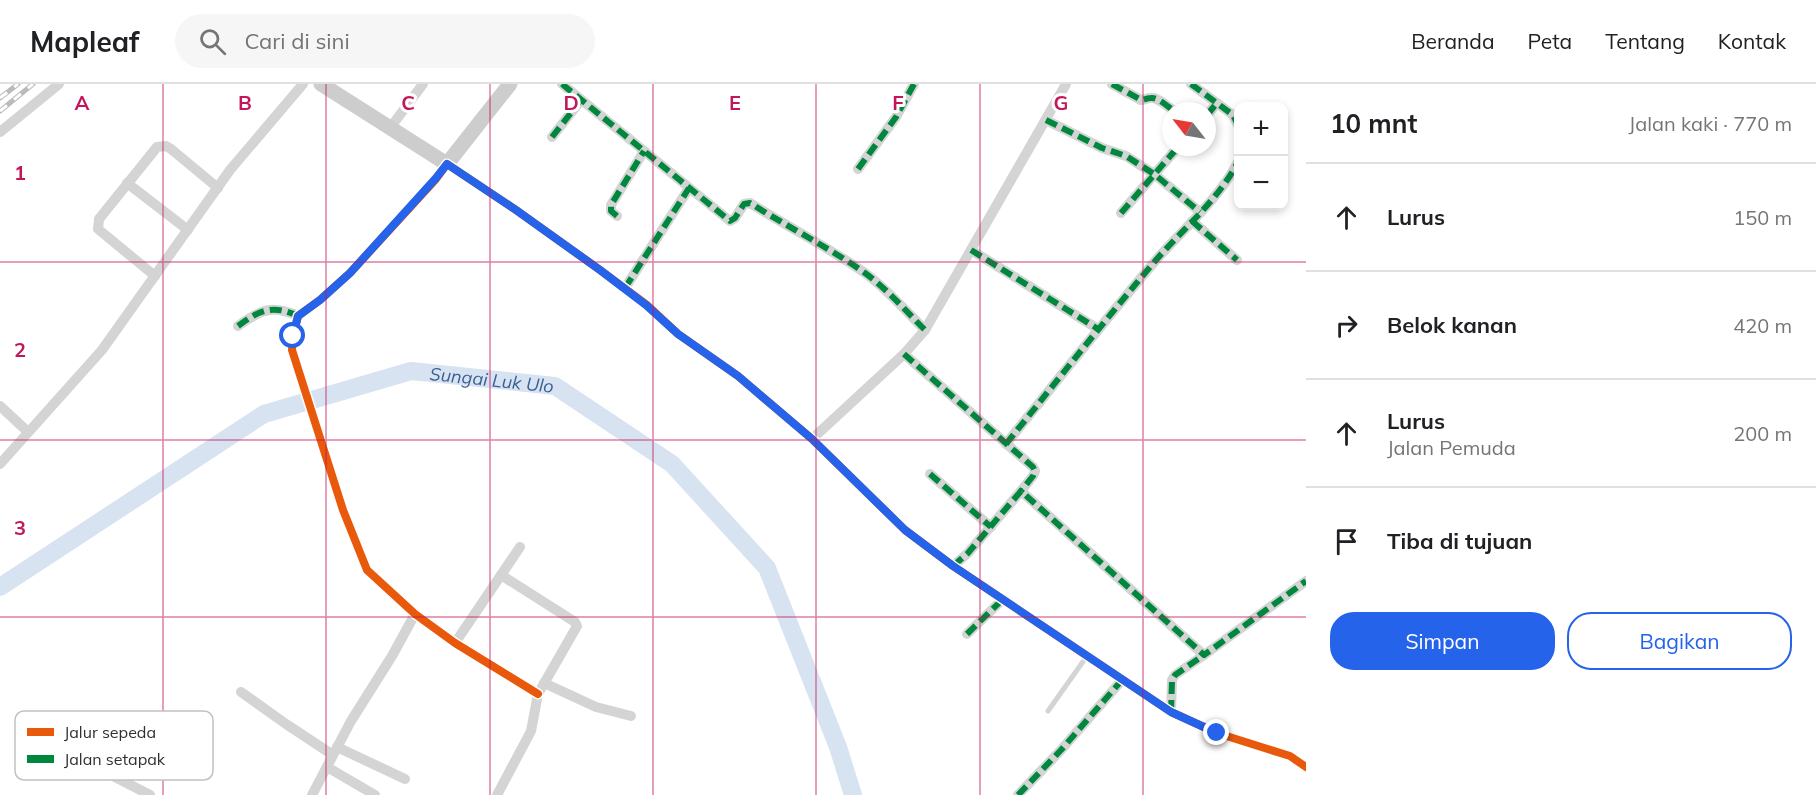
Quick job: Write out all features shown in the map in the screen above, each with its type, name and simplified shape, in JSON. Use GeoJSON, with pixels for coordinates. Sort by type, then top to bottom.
{"type":"FeatureCollection","features":[{"type":"Feature","properties":{"kind":"main road"},"geometry":{"type":"LineString","coordinates":[[321,84],[447,164],[510,84]]}},
{"type":"Feature","properties":{"kind":"street"},"geometry":{"type":"LineString","coordinates":[[0,132],[58,84]]}},
{"type":"Feature","properties":{"kind":"street"},"geometry":{"type":"LineString","coordinates":[[0,464],[102,350],[230,170],[303,84]]}},
{"type":"Feature","properties":{"kind":"street"},"geometry":{"type":"LineString","coordinates":[[390,128],[423,84]]}},
{"type":"Feature","properties":{"kind":"street"},"geometry":{"type":"LineString","coordinates":[[562,84],[730,220],[735,218],[744,204],[750,203],[867,274],[925,330]]}},
{"type":"Feature","properties":{"kind":"street"},"geometry":{"type":"LineString","coordinates":[[858,169],[896,117],[914,84]]}},
{"type":"Feature","properties":{"kind":"street"},"geometry":{"type":"LineString","coordinates":[[812,439],[904,354],[925,330],[1066,84]]}},
{"type":"Feature","properties":{"kind":"street"},"geometry":{"type":"LineString","coordinates":[[1112,84],[1141,100],[1156,98],[1162,102]]}},
{"type":"Feature","properties":{"kind":"street"},"geometry":{"type":"LineString","coordinates":[[1191,84],[1234,116]]}},
{"type":"Feature","properties":{"kind":"street"},"geometry":{"type":"LineString","coordinates":[[552,137],[581,100]]}},
{"type":"Feature","properties":{"kind":"street"},"geometry":{"type":"LineString","coordinates":[[1046,120],[1102,148],[1126,156],[1154,174],[1200,212]]}},
{"type":"Feature","properties":{"kind":"street"},"geometry":{"type":"LineString","coordinates":[[155,276],[97,227],[99,219],[157,147],[166,146],[218,188]]}},
{"type":"Feature","properties":{"kind":"street"},"geometry":{"type":"LineString","coordinates":[[617,216],[611,211],[611,205],[644,151]]}},
{"type":"Feature","properties":{"kind":"street"},"geometry":{"type":"LineString","coordinates":[[1121,213],[1170,156]]}},
{"type":"Feature","properties":{"kind":"street"},"geometry":{"type":"LineString","coordinates":[[538,694],[455,643],[415,614],[370,574],[363,564],[343,510],[292,350],[298,316],[350,273],[447,164],[625,288],[678,334],[738,376],[812,439],[884,512],[953,566],[1171,712],[1217,733],[1290,756],[1306,767]]}},
{"type":"Feature","properties":{"kind":"street"},"geometry":{"type":"LineString","coordinates":[[1006,444],[1098,329],[1215,196],[1234,169]]}},
{"type":"Feature","properties":{"kind":"street"},"geometry":{"type":"LineString","coordinates":[[128,183],[188,230]]}},
{"type":"Feature","properties":{"kind":"street"},"geometry":{"type":"LineString","coordinates":[[625,288],[689,188]]}},
{"type":"Feature","properties":{"kind":"street"},"geometry":{"type":"LineString","coordinates":[[1191,221],[1237,260]]}},
{"type":"Feature","properties":{"kind":"street"},"geometry":{"type":"LineString","coordinates":[[971,250],[1098,329]]}},
{"type":"Feature","properties":{"kind":"street"},"geometry":{"type":"LineString","coordinates":[[238,326],[254,315],[269,309],[286,311],[298,316]]}},
{"type":"Feature","properties":{"kind":"street"},"geometry":{"type":"LineString","coordinates":[[904,354],[1035,471],[991,527],[953,566]]}},
{"type":"Feature","properties":{"kind":"street"},"geometry":{"type":"LineString","coordinates":[[0,406],[28,432]]}},
{"type":"Feature","properties":{"kind":"street"},"geometry":{"type":"LineString","coordinates":[[930,474],[991,527]]}},
{"type":"Feature","properties":{"kind":"street"},"geometry":{"type":"LineString","coordinates":[[1021,491],[1204,655]]}},
{"type":"Feature","properties":{"kind":"street"},"geometry":{"type":"LineString","coordinates":[[455,643],[520,547]]}},
{"type":"Feature","properties":{"kind":"street"},"geometry":{"type":"LineString","coordinates":[[497,795],[531,731],[538,694],[576,630],[577,623],[501,575]]}},
{"type":"Feature","properties":{"kind":"street"},"geometry":{"type":"LineString","coordinates":[[1171,712],[1172,680],[1175,675],[1306,581]]}},
{"type":"Feature","properties":{"kind":"street"},"geometry":{"type":"LineString","coordinates":[[967,634],[1003,599]]}},
{"type":"Feature","properties":{"kind":"street"},"geometry":{"type":"LineString","coordinates":[[312,795],[351,721],[392,656],[415,614]]}},
{"type":"Feature","properties":{"kind":"street"},"geometry":{"type":"LineString","coordinates":[[1018,795],[1062,750],[1122,680]]}},
{"type":"Feature","properties":{"kind":"street"},"geometry":{"type":"LineString","coordinates":[[544,683],[596,707],[631,716]]}},
{"type":"Feature","properties":{"kind":"street"},"geometry":{"type":"LineString","coordinates":[[241,692],[286,724],[335,751],[405,779]]}},
{"type":"Feature","properties":{"kind":"street"},"geometry":{"type":"LineString","coordinates":[[327,767],[375,795]]}},
{"type":"Feature","properties":{"kind":"street"},"geometry":{"type":"LineString","coordinates":[[121,780],[150,795]]}},
{"type":"Feature","properties":{"kind":"lane"},"geometry":{"type":"LineString","coordinates":[[1048,711],[1087,656]]}},
{"type":"Feature","properties":{"kind":"waterway","name":"Sungai Luk Ulo"},"geometry":{"type":"LineString","coordinates":[[0,587],[264,414],[411,371],[555,386],[672,464],[767,568],[838,747],[853,795]]}},
{"type":"Feature","properties":{"kind":"railway"},"geometry":{"type":"LineString","coordinates":[[0,98],[18,84]]}},
{"type":"Feature","properties":{"kind":"railway"},"geometry":{"type":"LineString","coordinates":[[0,111],[33,84]]}},
{"type":"Feature","properties":{"kind":"marked path"},"geometry":{"type":"LineString","coordinates":[[562,84],[730,221],[735,218],[744,204],[750,203],[865,273],[889,293],[925,330]]}},
{"type":"Feature","properties":{"kind":"marked path"},"geometry":{"type":"LineString","coordinates":[[858,169],[896,117],[914,84]]}},
{"type":"Feature","properties":{"kind":"marked path"},"geometry":{"type":"LineString","coordinates":[[1112,84],[1141,100],[1154,98],[1162,102]]}},
{"type":"Feature","properties":{"kind":"marked path"},"geometry":{"type":"LineString","coordinates":[[1191,84],[1234,117]]}},
{"type":"Feature","properties":{"kind":"marked path"},"geometry":{"type":"LineString","coordinates":[[552,137],[581,100]]}},
{"type":"Feature","properties":{"kind":"marked path"},"geometry":{"type":"LineString","coordinates":[[1046,120],[1102,148],[1126,156],[1154,174],[1200,212]]}},
{"type":"Feature","properties":{"kind":"marked path"},"geometry":{"type":"LineString","coordinates":[[617,216],[611,211],[611,205],[644,151]]}},
{"type":"Feature","properties":{"kind":"marked path"},"geometry":{"type":"LineString","coordinates":[[1121,213],[1170,156]]}},
{"type":"Feature","properties":{"kind":"marked path"},"geometry":{"type":"LineString","coordinates":[[1006,444],[1156,260],[1221,189],[1234,169]]}},
{"type":"Feature","properties":{"kind":"marked path"},"geometry":{"type":"LineString","coordinates":[[625,288],[689,188]]}},
{"type":"Feature","properties":{"kind":"marked path"},"geometry":{"type":"LineString","coordinates":[[1192,221],[1237,260]]}},
{"type":"Feature","properties":{"kind":"marked path"},"geometry":{"type":"LineString","coordinates":[[971,250],[1098,329]]}},
{"type":"Feature","properties":{"kind":"marked path"},"geometry":{"type":"LineString","coordinates":[[238,326],[266,311],[281,310],[298,316]]}},
{"type":"Feature","properties":{"kind":"marked path"},"geometry":{"type":"LineString","coordinates":[[904,354],[1033,467],[1035,471],[1033,476],[1021,491]]}},
{"type":"Feature","properties":{"kind":"marked path"},"geometry":{"type":"LineString","coordinates":[[930,474],[991,527]]}},
{"type":"Feature","properties":{"kind":"marked path"},"geometry":{"type":"LineString","coordinates":[[953,566],[968,553],[1021,491],[1204,655],[1306,581]]}},
{"type":"Feature","properties":{"kind":"marked path"},"geometry":{"type":"LineString","coordinates":[[967,634],[1003,599]]}},
{"type":"Feature","properties":{"kind":"marked path"},"geometry":{"type":"LineString","coordinates":[[1171,712],[1172,680],[1175,675],[1204,655]]}},
{"type":"Feature","properties":{"kind":"marked path"},"geometry":{"type":"LineString","coordinates":[[1018,795],[1122,680]]}},
{"type":"Feature","properties":{"kind":"cycle path"},"geometry":{"type":"LineString","coordinates":[[538,694],[455,643],[415,614],[367,570],[343,510],[292,350],[298,316],[350,273],[447,164],[600,270],[647,305],[678,334],[738,376],[812,439],[905,530],[953,566],[1171,712],[1217,733],[1290,756],[1306,767]]}},
{"type":"Feature","properties":{"kind":"route"},"geometry":{"type":"LineString","coordinates":[[293,336],[298,316],[350,273],[447,164],[600,270],[646,305],[678,334],[738,376],[812,439],[884,512],[953,566],[1171,712],[1217,733]]}}]}
